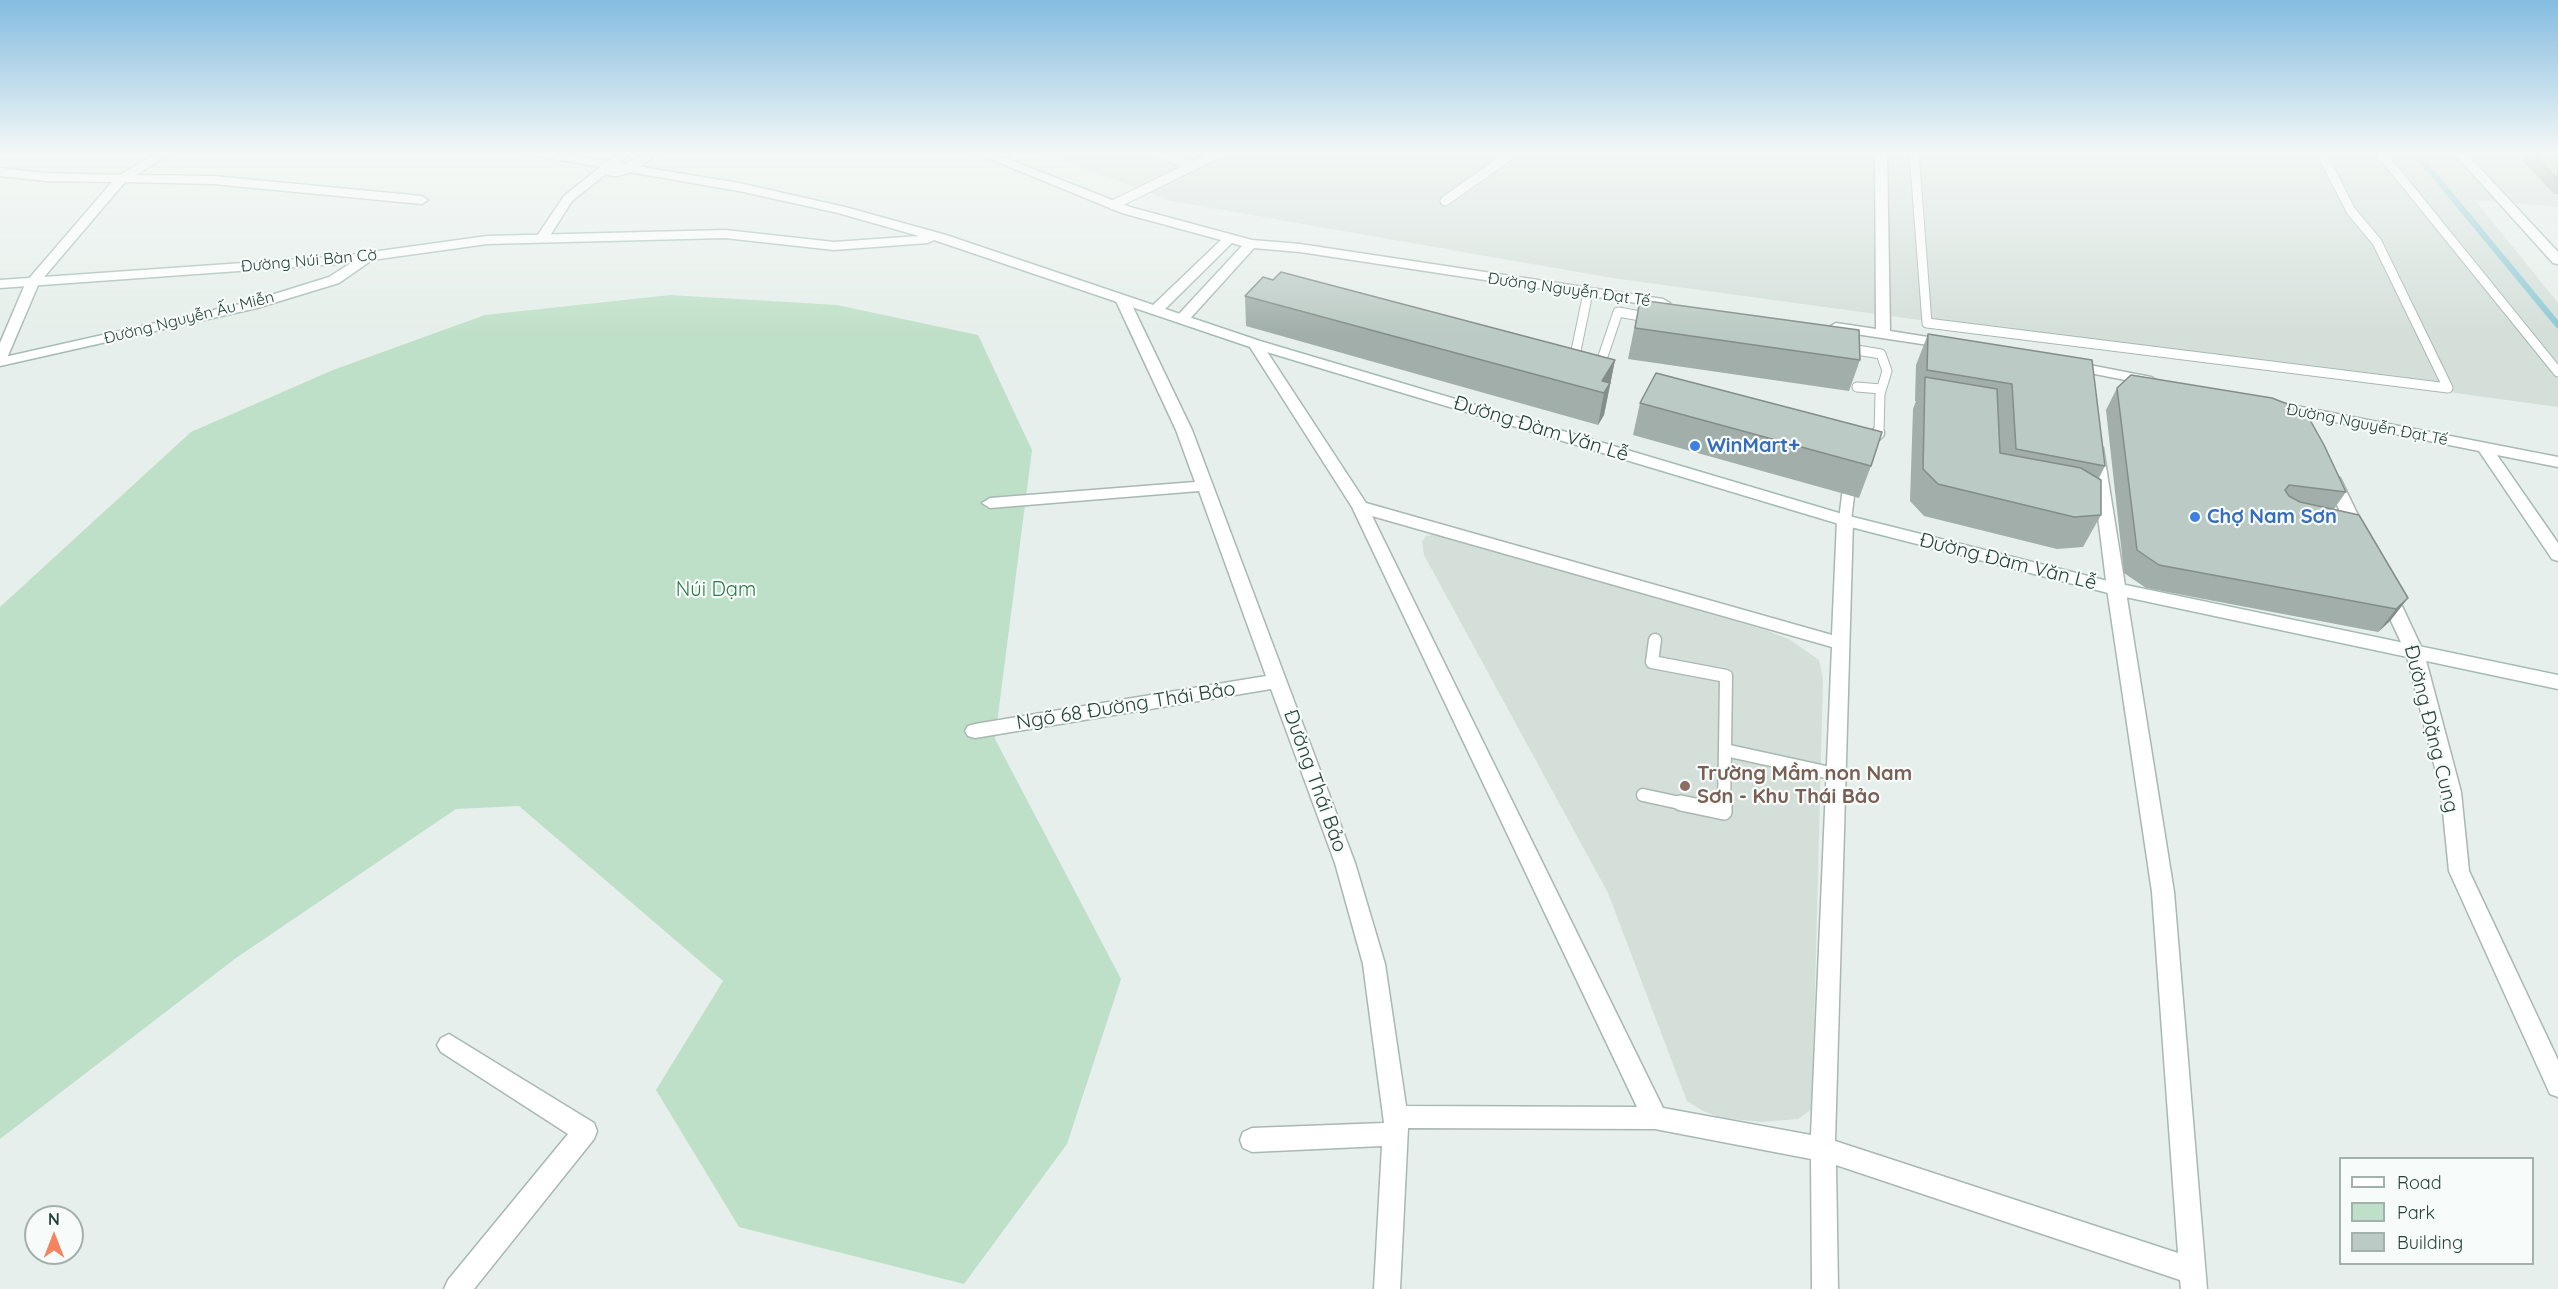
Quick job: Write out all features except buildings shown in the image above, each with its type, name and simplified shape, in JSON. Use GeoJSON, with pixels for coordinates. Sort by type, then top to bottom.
{"type":"FeatureCollection","features":[{"type":"Feature","properties":{"kind":"street"},"geometry":{"type":"LineString","coordinates":[[0,360],[33,282],[93,212]]}},
{"type":"Feature","properties":{"kind":"street"},"geometry":{"type":"LineString","coordinates":[[541,239],[559,212]]}},
{"type":"Feature","properties":{"kind":"street","name":"Đường Đàm Văn Lễ"},"geometry":{"type":"LineString","coordinates":[[849,212],[941,238],[1255,344],[1845,520],[2115,590],[2558,682]]}},
{"type":"Feature","properties":{"kind":"street","name":"Đường Nguyễn Đạt Tế"},"geometry":{"type":"LineString","coordinates":[[1138,212],[1251,244],[1300,248],[1673,304]]}},
{"type":"Feature","properties":{"kind":"street"},"geometry":{"type":"LineString","coordinates":[[1882,212],[1883,333]]}},
{"type":"Feature","properties":{"kind":"street"},"geometry":{"type":"LineString","coordinates":[[2516,212],[2556,254]]}},
{"type":"Feature","properties":{"kind":"street","name":"Đường Núi Bàn Cờ"},"geometry":{"type":"LineString","coordinates":[[0,284],[371,256],[488,240],[725,234],[834,246],[941,238]]}},
{"type":"Feature","properties":{"kind":"street"},"geometry":{"type":"LineString","coordinates":[[1156,310],[1229,238]]}},
{"type":"Feature","properties":{"kind":"street"},"geometry":{"type":"LineString","coordinates":[[1182,319],[1251,244]]}},
{"type":"Feature","properties":{"kind":"street","name":"Đường Nguyễn Ấu Miễn"},"geometry":{"type":"LineString","coordinates":[[0,360],[252,305],[334,280],[371,256]]}},
{"type":"Feature","properties":{"kind":"street","name":"Đường Thái Bảo"},"geometry":{"type":"LineString","coordinates":[[1122,299],[1184,429],[1345,863],[1374,964],[1396,1125],[1387,1289]]}},
{"type":"Feature","properties":{"kind":"street"},"geometry":{"type":"LineString","coordinates":[[1822,325],[1965,347]]}},
{"type":"Feature","properties":{"kind":"street"},"geometry":{"type":"LineString","coordinates":[[1255,344],[1360,507],[1655,1118]]}},
{"type":"Feature","properties":{"kind":"street"},"geometry":{"type":"LineString","coordinates":[[2054,363],[2088,375],[2166,384]]}},
{"type":"Feature","properties":{"kind":"street","name":"Đường Nguyễn Đạt Tế"},"geometry":{"type":"LineString","coordinates":[[2266,404],[2558,462]]}},
{"type":"Feature","properties":{"kind":"street"},"geometry":{"type":"LineString","coordinates":[[2300,411],[2310,432]]}},
{"type":"Feature","properties":{"kind":"street"},"geometry":{"type":"LineString","coordinates":[[1252,1140],[1396,1125],[1655,1118],[1822,1149],[2193,1280],[2163,892],[2115,590],[2097,438]]}},
{"type":"Feature","properties":{"kind":"street"},"geometry":{"type":"LineString","coordinates":[[2485,448],[2558,555]]}},
{"type":"Feature","properties":{"kind":"street"},"geometry":{"type":"LineString","coordinates":[[2325,464],[2365,548]]}},
{"type":"Feature","properties":{"kind":"street"},"geometry":{"type":"LineString","coordinates":[[990,503],[1205,486]]}},
{"type":"Feature","properties":{"kind":"street"},"geometry":{"type":"LineString","coordinates":[[1360,507],[1839,643]]}},
{"type":"Feature","properties":{"kind":"street"},"geometry":{"type":"LineString","coordinates":[[1825,1289],[1822,1149],[1845,520]]}},
{"type":"Feature","properties":{"kind":"street","name":"Đường Đặng Cung"},"geometry":{"type":"LineString","coordinates":[[2380,579],[2415,653],[2451,792],[2459,871],[2558,1086]]}},
{"type":"Feature","properties":{"kind":"street","name":"Ngõ 68 Đường Thái Bảo"},"geometry":{"type":"LineString","coordinates":[[975,731],[1278,681]]}},
{"type":"Feature","properties":{"kind":"street"},"geometry":{"type":"LineString","coordinates":[[449,1044],[585,1131],[457,1289]]}},
{"type":"Feature","properties":{"kind":"lane"},"geometry":{"type":"LineString","coordinates":[[1919,212],[1927,323],[2448,388],[2377,242],[2352,212]]}},
{"type":"Feature","properties":{"kind":"lane"},"geometry":{"type":"LineString","coordinates":[[2429,212],[2558,372]]}},
{"type":"Feature","properties":{"kind":"lane"},"geometry":{"type":"LineString","coordinates":[[1581,369],[1588,293]]}},
{"type":"Feature","properties":{"kind":"lane"},"geometry":{"type":"LineString","coordinates":[[1561,364],[1596,374],[1618,312],[1664,320]]}},
{"type":"Feature","properties":{"kind":"lane"},"geometry":{"type":"LineString","coordinates":[[1828,345],[1881,354],[1886,362],[1888,376],[1881,389],[1879,432],[1873,439],[1855,445]]}},
{"type":"Feature","properties":{"kind":"lane"},"geometry":{"type":"LineString","coordinates":[[1857,387],[1881,389]]}},
{"type":"Feature","properties":{"kind":"lane"},"geometry":{"type":"LineString","coordinates":[[1845,520],[1850,473]]}},
{"type":"Feature","properties":{"kind":"lane"},"geometry":{"type":"LineString","coordinates":[[1643,795],[1724,812],[1726,676],[1652,662],[1655,640]]}},
{"type":"Feature","properties":{"kind":"lane"},"geometry":{"type":"LineString","coordinates":[[1725,750],[1835,774]]}},
{"type":"Feature","properties":{"kind":"shaded area"},"geometry":{"type":"Polygon","coordinates":[[[1235,212],[2485,212],[2558,303],[2558,407],[1612,278],[1235,212]]]}},
{"type":"Feature","properties":{"kind":"shaded area","name":"Trường Mầm non Nam Sơn - Khu Thái Bảo"},"geometry":{"type":"Polygon","coordinates":[[[1436,534],[1765,630],[1789,639],[1819,660],[1823,679],[1812,1109],[1798,1119],[1761,1122],[1722,1118],[1703,1111],[1687,1101],[1608,893],[1424,555],[1422,542],[1426,536],[1436,534]]]}},
{"type":"Feature","properties":{"kind":"green space","name":"Núi Dạm"},"geometry":{"type":"Polygon","coordinates":[[[670,295],[837,305],[978,335],[1032,450],[995,739],[1121,979],[1067,1144],[964,1284],[739,1227],[656,1090],[723,981],[519,806],[456,809],[236,958],[0,1139],[0,607],[191,432],[333,370],[485,315],[670,295]]]}},
{"type":"Feature","properties":{"kind":"waterway"},"geometry":{"type":"LineString","coordinates":[[2465,212],[2558,325]]}},
{"type":"Feature","properties":{"kind":"place","name":"WinMart+"},"geometry":{"type":"Point","coordinates":[1695,446]}},
{"type":"Feature","properties":{"kind":"place","name":"Chợ Nam Sơn"},"geometry":{"type":"Point","coordinates":[2195,517]}},
{"type":"Feature","properties":{"kind":"place","name":"Trường Mầm non Nam Sơn - Khu Thái Bảo"},"geometry":{"type":"Point","coordinates":[1685,786]}}]}
